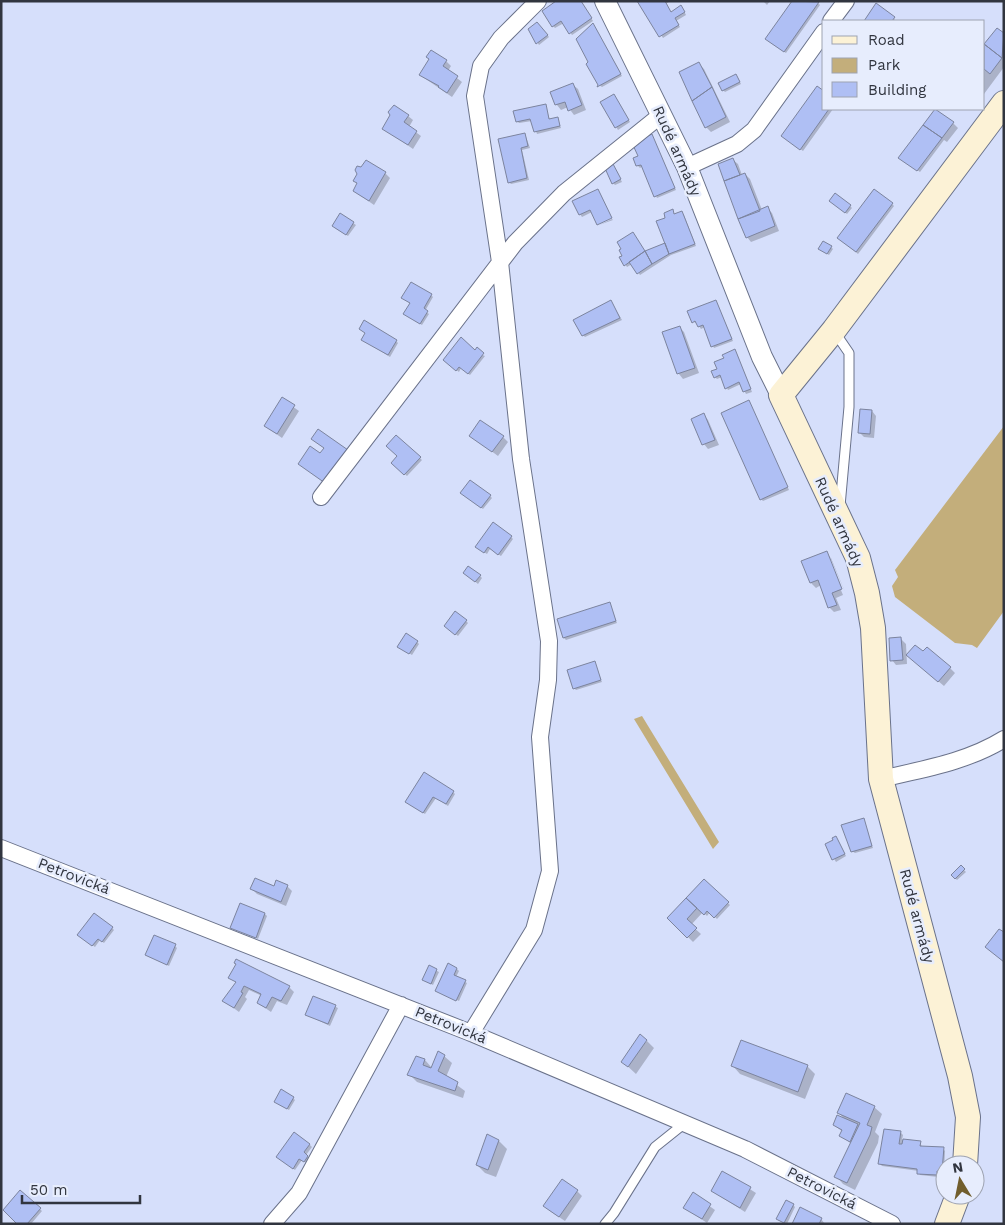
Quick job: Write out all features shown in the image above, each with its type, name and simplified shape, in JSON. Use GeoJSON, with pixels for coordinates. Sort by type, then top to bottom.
{"type":"FeatureCollection","features":[{"type":"Feature","properties":{"kind":"main road"},"geometry":{"type":"LineString","coordinates":[[781,395],[834,330],[1004,103]]}},
{"type":"Feature","properties":{"kind":"main road","name":"Rudé armády"},"geometry":{"type":"LineString","coordinates":[[781,395],[858,558],[873,628],[881,779],[960,1076],[968,1117],[966,1155]]}},
{"type":"Feature","properties":{"kind":"main road"},"geometry":{"type":"LineString","coordinates":[[947,1224],[954,1205]]}},
{"type":"Feature","properties":{"kind":"street"},"geometry":{"type":"LineString","coordinates":[[471,1032],[534,930],[550,871],[540,737],[548,680],[549,640],[521,459],[500,262],[475,96],[481,66],[501,38],[538,1]]}},
{"type":"Feature","properties":{"kind":"street","name":"Rudé armády"},"geometry":{"type":"LineString","coordinates":[[605,1],[687,167],[762,357],[781,395]]}},
{"type":"Feature","properties":{"kind":"street"},"geometry":{"type":"LineString","coordinates":[[833,20],[846,1]]}},
{"type":"Feature","properties":{"kind":"street"},"geometry":{"type":"LineString","coordinates":[[687,167],[737,144],[754,130],[822,35]]}},
{"type":"Feature","properties":{"kind":"street"},"geometry":{"type":"LineString","coordinates":[[321,497],[500,262],[527,230],[564,193],[661,115]]}},
{"type":"Feature","properties":{"kind":"street"},"geometry":{"type":"LineString","coordinates":[[881,779],[955,761],[989,748],[1004,739]]}},
{"type":"Feature","properties":{"kind":"street","name":"Petrovická"},"geometry":{"type":"LineString","coordinates":[[1,848],[471,1032],[745,1149],[892,1224]]}},
{"type":"Feature","properties":{"kind":"street"},"geometry":{"type":"LineString","coordinates":[[272,1224],[299,1193],[401,1005]]}},
{"type":"Feature","properties":{"kind":"lane"},"geometry":{"type":"LineString","coordinates":[[834,330],[849,353],[849,407],[839,518]]}},
{"type":"Feature","properties":{"kind":"lane"},"geometry":{"type":"LineString","coordinates":[[605,1224],[614,1213],[655,1147],[685,1123]]}},
{"type":"Feature","properties":{"kind":"green space"},"geometry":{"type":"Polygon","coordinates":[[[1004,426],[1004,611],[977,648],[972,645],[955,643],[895,597],[892,586],[898,577],[895,570],[1004,426]]]}},
{"type":"Feature","properties":{"kind":"green space"},"geometry":{"type":"Polygon","coordinates":[[[642,716],[719,842],[713,849],[634,719],[642,716]]]}},
{"type":"Feature","properties":{"kind":"building"},"geometry":{"type":"Polygon","coordinates":[[[556,1],[581,1],[592,18],[569,34],[561,21],[552,27],[542,11],[556,1]]]}},
{"type":"Feature","properties":{"kind":"building"},"geometry":{"type":"Polygon","coordinates":[[[637,1],[665,1],[671,12],[681,5],[685,12],[675,18],[679,25],[659,37],[637,1]]]}},
{"type":"Feature","properties":{"kind":"building"},"geometry":{"type":"Polygon","coordinates":[[[792,1],[819,2],[784,52],[765,39],[792,1]]]}},
{"type":"Feature","properties":{"kind":"building"},"geometry":{"type":"Polygon","coordinates":[[[876,3],[895,17],[893,20],[865,20],[876,3]]]}},
{"type":"Feature","properties":{"kind":"building"},"geometry":{"type":"Polygon","coordinates":[[[537,22],[548,35],[536,44],[528,29],[537,22]]]}},
{"type":"Feature","properties":{"kind":"building"},"geometry":{"type":"Polygon","coordinates":[[[593,23],[621,74],[597,87],[598,85],[586,64],[588,62],[576,39],[593,23]]]}},
{"type":"Feature","properties":{"kind":"building"},"geometry":{"type":"Polygon","coordinates":[[[997,28],[1004,33],[1002,58],[985,45],[997,28]]]}},
{"type":"Feature","properties":{"kind":"building"},"geometry":{"type":"Polygon","coordinates":[[[985,45],[1002,58],[990,74],[985,70],[985,45]]]}},
{"type":"Feature","properties":{"kind":"building"},"geometry":{"type":"Polygon","coordinates":[[[431,50],[447,60],[443,66],[458,76],[447,93],[439,86],[419,75],[429,59],[426,57],[431,50]]]}},
{"type":"Feature","properties":{"kind":"building"},"geometry":{"type":"Polygon","coordinates":[[[699,62],[712,87],[692,101],[679,72],[699,62]]]}},
{"type":"Feature","properties":{"kind":"building"},"geometry":{"type":"Polygon","coordinates":[[[736,74],[740,82],[722,91],[718,83],[736,74]]]}},
{"type":"Feature","properties":{"kind":"building"},"geometry":{"type":"Polygon","coordinates":[[[573,83],[582,105],[568,111],[565,102],[555,105],[550,92],[573,83]]]}},
{"type":"Feature","properties":{"kind":"building"},"geometry":{"type":"Polygon","coordinates":[[[817,86],[822,90],[822,110],[828,110],[800,150],[781,136],[817,86]]]}},
{"type":"Feature","properties":{"kind":"building"},"geometry":{"type":"Polygon","coordinates":[[[712,87],[726,117],[705,128],[692,101],[712,87]]]}},
{"type":"Feature","properties":{"kind":"building"},"geometry":{"type":"Polygon","coordinates":[[[614,94],[629,120],[615,128],[600,102],[614,94]]]}},
{"type":"Feature","properties":{"kind":"building"},"geometry":{"type":"Polygon","coordinates":[[[546,104],[549,119],[558,117],[560,126],[534,132],[530,119],[516,122],[513,111],[546,104]]]}},
{"type":"Feature","properties":{"kind":"building"},"geometry":{"type":"Polygon","coordinates":[[[394,105],[409,115],[404,122],[417,131],[408,145],[382,129],[390,115],[388,112],[394,105]]]}},
{"type":"Feature","properties":{"kind":"building"},"geometry":{"type":"Polygon","coordinates":[[[934,110],[954,122],[942,138],[923,125],[934,110]]]}},
{"type":"Feature","properties":{"kind":"building"},"geometry":{"type":"Polygon","coordinates":[[[923,125],[942,138],[917,171],[898,158],[923,125]]]}},
{"type":"Feature","properties":{"kind":"building"},"geometry":{"type":"Polygon","coordinates":[[[525,133],[528,146],[521,148],[527,178],[508,183],[498,139],[525,133]]]}},
{"type":"Feature","properties":{"kind":"building"},"geometry":{"type":"Polygon","coordinates":[[[652,134],[675,188],[654,197],[641,165],[636,166],[633,158],[638,156],[632,143],[652,134]]]}},
{"type":"Feature","properties":{"kind":"building"},"geometry":{"type":"Polygon","coordinates":[[[733,158],[740,175],[724,181],[718,164],[733,158]]]}},
{"type":"Feature","properties":{"kind":"building"},"geometry":{"type":"Polygon","coordinates":[[[366,160],[386,172],[369,201],[353,191],[357,183],[353,181],[357,174],[355,170],[357,166],[361,167],[366,160]]]}},
{"type":"Feature","properties":{"kind":"building"},"geometry":{"type":"Polygon","coordinates":[[[612,162],[621,179],[612,184],[604,166],[612,162]]]}},
{"type":"Feature","properties":{"kind":"building"},"geometry":{"type":"Polygon","coordinates":[[[745,173],[760,211],[738,219],[724,181],[745,173]]]}},
{"type":"Feature","properties":{"kind":"building"},"geometry":{"type":"Polygon","coordinates":[[[598,189],[612,218],[597,225],[590,210],[579,215],[572,201],[598,189]]]}},
{"type":"Feature","properties":{"kind":"building"},"geometry":{"type":"Polygon","coordinates":[[[874,189],[893,203],[856,252],[837,238],[874,189]]]}},
{"type":"Feature","properties":{"kind":"building"},"geometry":{"type":"Polygon","coordinates":[[[835,193],[851,205],[845,213],[829,201],[835,193]]]}},
{"type":"Feature","properties":{"kind":"building"},"geometry":{"type":"Polygon","coordinates":[[[768,206],[775,226],[746,238],[738,219],[768,206]]]}},
{"type":"Feature","properties":{"kind":"building"},"geometry":{"type":"Polygon","coordinates":[[[673,209],[674,214],[682,211],[695,244],[669,254],[656,221],[665,218],[664,213],[673,209]]]}},
{"type":"Feature","properties":{"kind":"building"},"geometry":{"type":"Polygon","coordinates":[[[340,213],[354,222],[346,235],[332,226],[340,213]]]}},
{"type":"Feature","properties":{"kind":"building"},"geometry":{"type":"Polygon","coordinates":[[[633,232],[645,251],[624,266],[619,257],[622,256],[617,242],[633,232]]]}},
{"type":"Feature","properties":{"kind":"building"},"geometry":{"type":"Polygon","coordinates":[[[823,241],[832,246],[827,254],[818,249],[823,241]]]}},
{"type":"Feature","properties":{"kind":"building"},"geometry":{"type":"Polygon","coordinates":[[[665,243],[669,254],[652,264],[645,251],[665,243]]]}},
{"type":"Feature","properties":{"kind":"building"},"geometry":{"type":"Polygon","coordinates":[[[645,251],[652,264],[637,274],[629,262],[645,251]]]}},
{"type":"Feature","properties":{"kind":"building"},"geometry":{"type":"Polygon","coordinates":[[[411,282],[432,294],[424,308],[428,311],[420,324],[403,314],[410,303],[401,298],[411,282]]]}},
{"type":"Feature","properties":{"kind":"building"},"geometry":{"type":"Polygon","coordinates":[[[611,300],[620,318],[582,336],[573,320],[611,300]]]}},
{"type":"Feature","properties":{"kind":"building"},"geometry":{"type":"Polygon","coordinates":[[[716,300],[732,339],[711,347],[703,325],[698,327],[695,321],[692,323],[687,311],[716,300]]]}},
{"type":"Feature","properties":{"kind":"building"},"geometry":{"type":"Polygon","coordinates":[[[364,320],[397,340],[388,355],[361,340],[365,333],[359,329],[364,320]]]}},
{"type":"Feature","properties":{"kind":"building"},"geometry":{"type":"Polygon","coordinates":[[[680,326],[695,368],[677,374],[662,332],[680,326]]]}},
{"type":"Feature","properties":{"kind":"building"},"geometry":{"type":"Polygon","coordinates":[[[461,337],[475,350],[477,347],[484,353],[468,374],[459,367],[456,371],[443,360],[461,337]]]}},
{"type":"Feature","properties":{"kind":"building"},"geometry":{"type":"Polygon","coordinates":[[[735,349],[751,389],[743,392],[739,382],[725,389],[720,375],[714,378],[711,371],[717,369],[714,362],[724,358],[722,355],[735,349]]]}},
{"type":"Feature","properties":{"kind":"building"},"geometry":{"type":"Polygon","coordinates":[[[282,397],[295,405],[277,434],[264,426],[282,397]]]}},
{"type":"Feature","properties":{"kind":"building"},"geometry":{"type":"Polygon","coordinates":[[[749,400],[788,487],[760,500],[721,413],[749,400]]]}},
{"type":"Feature","properties":{"kind":"building"},"geometry":{"type":"Polygon","coordinates":[[[860,409],[872,410],[870,434],[858,433],[860,409]]]}},
{"type":"Feature","properties":{"kind":"building"},"geometry":{"type":"Polygon","coordinates":[[[704,413],[715,440],[702,445],[691,419],[704,413]]]}},
{"type":"Feature","properties":{"kind":"building"},"geometry":{"type":"Polygon","coordinates":[[[480,420],[504,436],[492,452],[469,436],[480,420]]]}},
{"type":"Feature","properties":{"kind":"building"},"geometry":{"type":"Polygon","coordinates":[[[318,429],[348,450],[325,483],[298,464],[310,446],[320,453],[324,448],[311,439],[318,429]]]}},
{"type":"Feature","properties":{"kind":"building"},"geometry":{"type":"Polygon","coordinates":[[[396,435],[421,457],[404,475],[391,463],[397,456],[386,446],[396,435]]]}},
{"type":"Feature","properties":{"kind":"building"},"geometry":{"type":"Polygon","coordinates":[[[470,480],[491,495],[481,508],[460,493],[470,480]]]}},
{"type":"Feature","properties":{"kind":"building"},"geometry":{"type":"Polygon","coordinates":[[[493,522],[512,536],[498,555],[488,547],[484,553],[475,547],[493,522]]]}},
{"type":"Feature","properties":{"kind":"building"},"geometry":{"type":"Polygon","coordinates":[[[827,551],[842,589],[832,593],[837,605],[828,608],[818,580],[810,583],[801,561],[827,551]]]}},
{"type":"Feature","properties":{"kind":"building"},"geometry":{"type":"Polygon","coordinates":[[[468,566],[481,575],[475,582],[463,573],[468,566]]]}},
{"type":"Feature","properties":{"kind":"building"},"geometry":{"type":"Polygon","coordinates":[[[610,602],[616,621],[563,638],[557,619],[610,602]]]}},
{"type":"Feature","properties":{"kind":"building"},"geometry":{"type":"Polygon","coordinates":[[[455,611],[467,620],[455,635],[444,626],[455,611]]]}},
{"type":"Feature","properties":{"kind":"building"},"geometry":{"type":"Polygon","coordinates":[[[406,633],[418,641],[409,654],[397,647],[406,633]]]}},
{"type":"Feature","properties":{"kind":"building"},"geometry":{"type":"Polygon","coordinates":[[[901,637],[903,660],[890,661],[889,638],[901,637]]]}},
{"type":"Feature","properties":{"kind":"building"},"geometry":{"type":"Polygon","coordinates":[[[915,645],[923,651],[927,647],[951,667],[938,682],[906,655],[915,645]]]}},
{"type":"Feature","properties":{"kind":"building"},"geometry":{"type":"Polygon","coordinates":[[[595,661],[601,680],[573,689],[567,670],[595,661]]]}},
{"type":"Feature","properties":{"kind":"building"},"geometry":{"type":"Polygon","coordinates":[[[424,772],[454,791],[446,804],[433,797],[423,813],[405,802],[424,772]]]}},
{"type":"Feature","properties":{"kind":"building"},"geometry":{"type":"Polygon","coordinates":[[[864,818],[872,846],[851,852],[841,825],[864,818]]]}},
{"type":"Feature","properties":{"kind":"building"},"geometry":{"type":"Polygon","coordinates":[[[836,836],[845,854],[832,860],[825,844],[836,836]]]}},
{"type":"Feature","properties":{"kind":"building"},"geometry":{"type":"Polygon","coordinates":[[[961,865],[965,869],[955,879],[951,875],[961,865]]]}},
{"type":"Feature","properties":{"kind":"building"},"geometry":{"type":"Polygon","coordinates":[[[255,878],[274,886],[276,880],[288,885],[281,902],[250,889],[255,878]]]}},
{"type":"Feature","properties":{"kind":"building"},"geometry":{"type":"Polygon","coordinates":[[[704,879],[729,902],[714,918],[707,911],[704,915],[686,898],[704,879]]]}},
{"type":"Feature","properties":{"kind":"building"},"geometry":{"type":"Polygon","coordinates":[[[686,898],[697,908],[687,919],[697,928],[687,938],[667,918],[686,898]]]}},
{"type":"Feature","properties":{"kind":"building"},"geometry":{"type":"Polygon","coordinates":[[[240,903],[265,913],[256,938],[230,928],[240,903]]]}},
{"type":"Feature","properties":{"kind":"building"},"geometry":{"type":"Polygon","coordinates":[[[94,913],[113,927],[102,942],[98,939],[92,946],[77,935],[94,913]]]}},
{"type":"Feature","properties":{"kind":"building"},"geometry":{"type":"Polygon","coordinates":[[[999,929],[1004,932],[1004,962],[985,947],[999,929]]]}},
{"type":"Feature","properties":{"kind":"building"},"geometry":{"type":"Polygon","coordinates":[[[154,935],[176,944],[167,965],[145,955],[154,935]]]}},
{"type":"Feature","properties":{"kind":"building"},"geometry":{"type":"Polygon","coordinates":[[[236,959],[290,986],[281,1001],[272,997],[266,1008],[257,1003],[261,994],[244,986],[241,992],[243,993],[234,1008],[222,1001],[236,982],[228,978],[236,964],[234,963],[236,959]]]}},
{"type":"Feature","properties":{"kind":"building"},"geometry":{"type":"Polygon","coordinates":[[[448,963],[457,968],[454,975],[466,980],[456,1001],[435,991],[448,963]]]}},
{"type":"Feature","properties":{"kind":"building"},"geometry":{"type":"Polygon","coordinates":[[[429,965],[437,969],[431,984],[422,980],[429,965]]]}},
{"type":"Feature","properties":{"kind":"building"},"geometry":{"type":"Polygon","coordinates":[[[313,996],[336,1005],[328,1024],[305,1015],[313,996]]]}},
{"type":"Feature","properties":{"kind":"building"},"geometry":{"type":"Polygon","coordinates":[[[640,1034],[647,1040],[628,1067],[621,1062],[640,1034]]]}},
{"type":"Feature","properties":{"kind":"building"},"geometry":{"type":"Polygon","coordinates":[[[741,1040],[808,1065],[798,1092],[731,1066],[741,1040]]]}},
{"type":"Feature","properties":{"kind":"building"},"geometry":{"type":"Polygon","coordinates":[[[438,1051],[445,1055],[438,1071],[458,1082],[455,1091],[407,1075],[416,1056],[425,1059],[423,1065],[431,1068],[438,1051]]]}},
{"type":"Feature","properties":{"kind":"building"},"geometry":{"type":"Polygon","coordinates":[[[281,1089],[294,1097],[287,1109],[274,1102],[281,1089]]]}},
{"type":"Feature","properties":{"kind":"building"},"geometry":{"type":"Polygon","coordinates":[[[846,1093],[875,1106],[867,1125],[872,1127],[870,1135],[847,1183],[834,1177],[860,1123],[837,1113],[846,1093]]]}},
{"type":"Feature","properties":{"kind":"building"},"geometry":{"type":"Polygon","coordinates":[[[837,1115],[858,1124],[850,1142],[839,1136],[842,1130],[833,1125],[837,1115]]]}},
{"type":"Feature","properties":{"kind":"building"},"geometry":{"type":"Polygon","coordinates":[[[884,1129],[901,1131],[899,1144],[902,1144],[903,1139],[921,1141],[920,1146],[944,1147],[943,1155],[935,1155],[935,1175],[917,1174],[917,1169],[878,1164],[884,1129]]]}},
{"type":"Feature","properties":{"kind":"building"},"geometry":{"type":"Polygon","coordinates":[[[294,1132],[310,1144],[304,1152],[308,1156],[304,1162],[299,1159],[293,1169],[276,1157],[294,1132]]]}},
{"type":"Feature","properties":{"kind":"building"},"geometry":{"type":"Polygon","coordinates":[[[487,1134],[499,1140],[488,1170],[476,1165],[487,1134]]]}},
{"type":"Feature","properties":{"kind":"building"},"geometry":{"type":"Polygon","coordinates":[[[722,1171],[751,1187],[740,1208],[711,1191],[722,1171]]]}},
{"type":"Feature","properties":{"kind":"building"},"geometry":{"type":"Polygon","coordinates":[[[562,1179],[578,1190],[559,1217],[543,1206],[562,1179]]]}},
{"type":"Feature","properties":{"kind":"building"},"geometry":{"type":"Polygon","coordinates":[[[20,1190],[41,1208],[27,1224],[17,1224],[3,1210],[20,1190]]]}},
{"type":"Feature","properties":{"kind":"building"},"geometry":{"type":"Polygon","coordinates":[[[693,1192],[711,1204],[702,1219],[683,1208],[693,1192]]]}},
{"type":"Feature","properties":{"kind":"building"},"geometry":{"type":"Polygon","coordinates":[[[786,1200],[794,1204],[784,1223],[776,1219],[786,1200]]]}},
{"type":"Feature","properties":{"kind":"building"},"geometry":{"type":"Polygon","coordinates":[[[800,1207],[822,1218],[819,1224],[792,1224],[800,1207]]]}}]}
